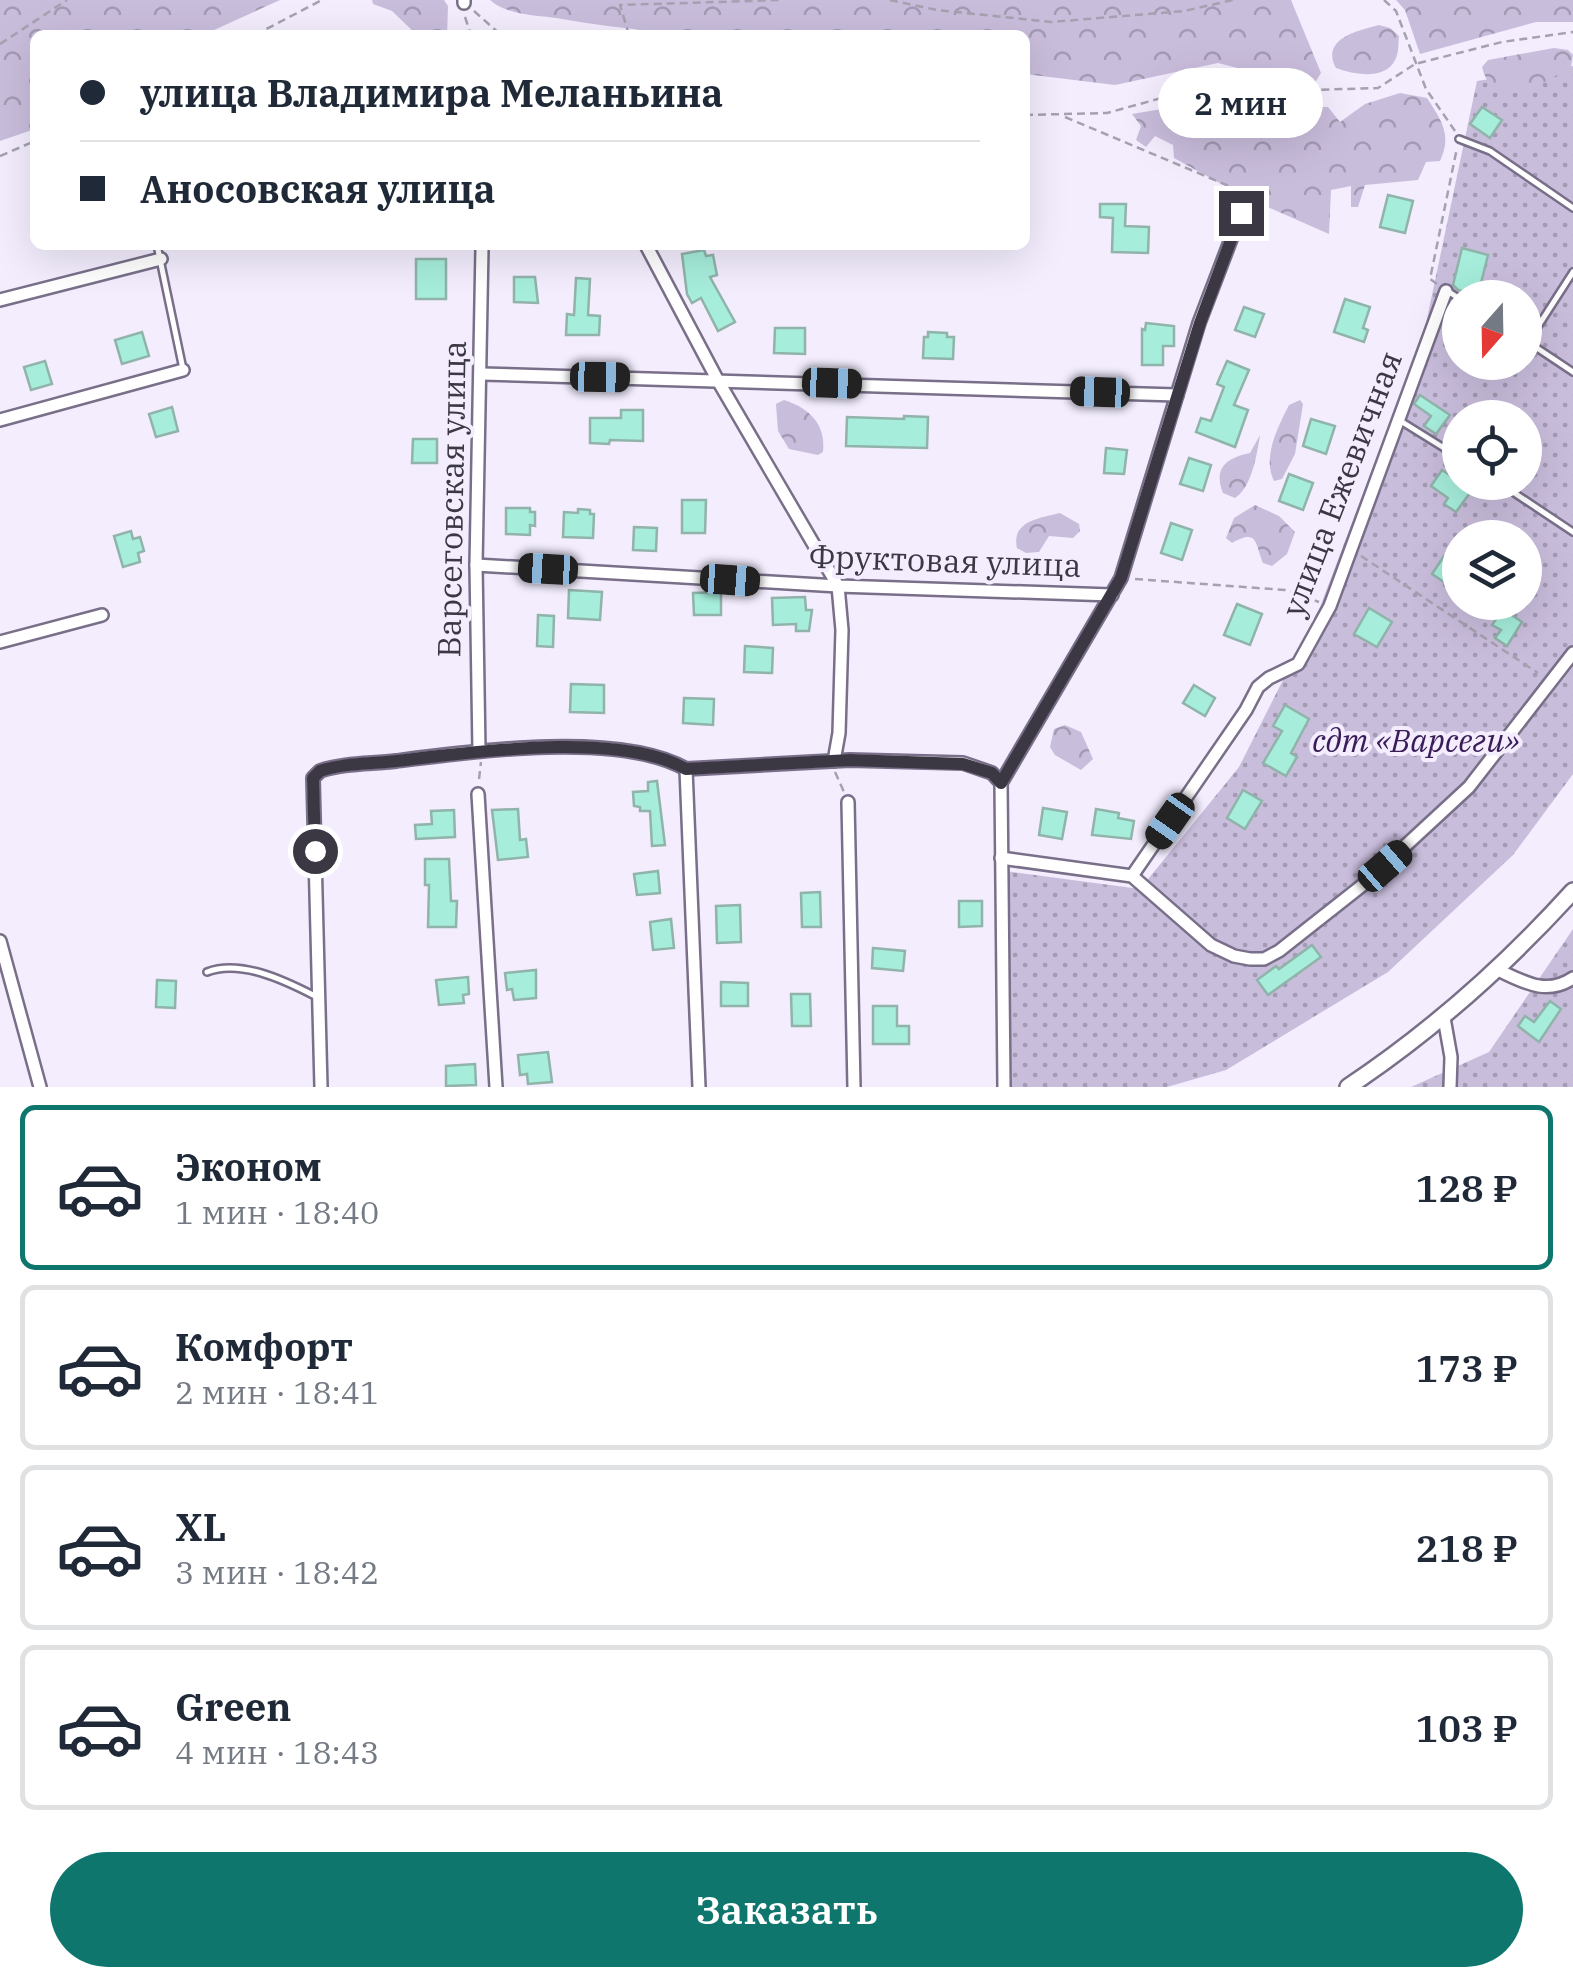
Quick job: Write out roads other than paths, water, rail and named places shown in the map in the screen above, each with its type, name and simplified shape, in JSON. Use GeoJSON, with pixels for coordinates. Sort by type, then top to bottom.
{"type":"FeatureCollection","features":[{"type":"Feature","properties":{"kind":"main road"},"geometry":{"type":"LineString","coordinates":[[1348,1087],[1444,1018],[1498,970],[1573,892]]}},
{"type":"Feature","properties":{"kind":"street"},"geometry":{"type":"LineString","coordinates":[[1004,1087],[1001,783],[1121,578],[1200,323],[1241,213]]}},
{"type":"Feature","properties":{"kind":"street","name":"Варсеговская улица"},"geometry":{"type":"LineString","coordinates":[[480,751],[476,565],[482,250]]}},
{"type":"Feature","properties":{"kind":"street"},"geometry":{"type":"LineString","coordinates":[[649,250],[717,379],[838,586],[842,630],[839,734],[834,761]]}},
{"type":"Feature","properties":{"kind":"street"},"geometry":{"type":"LineString","coordinates":[[0,300],[161,258]]}},
{"type":"Feature","properties":{"kind":"street","name":"улица Ежевичная"},"geometry":{"type":"LineString","coordinates":[[1132,876],[1258,687],[1298,664],[1330,606],[1442,301]]}},
{"type":"Feature","properties":{"kind":"street"},"geometry":{"type":"LineString","coordinates":[[0,420],[183,370]]}},
{"type":"Feature","properties":{"kind":"street"},"geometry":{"type":"LineString","coordinates":[[482,374],[1177,395]]}},
{"type":"Feature","properties":{"kind":"street","name":"Фруктовая улица"},"geometry":{"type":"LineString","coordinates":[[476,565],[838,586],[1112,595]]}},
{"type":"Feature","properties":{"kind":"street"},"geometry":{"type":"LineString","coordinates":[[0,642],[102,615]]}},
{"type":"Feature","properties":{"kind":"street"},"geometry":{"type":"LineString","coordinates":[[1001,858],[1132,876],[1212,945],[1234,956],[1264,958],[1364,884],[1469,788],[1573,653]]}},
{"type":"Feature","properties":{"kind":"street"},"geometry":{"type":"LineString","coordinates":[[321,1087],[313,778],[320,771],[480,751],[588,748],[664,756],[686,769],[834,761],[963,764],[992,773],[1001,783]]}},
{"type":"Feature","properties":{"kind":"street"},"geometry":{"type":"LineString","coordinates":[[686,769],[700,1087]]}},
{"type":"Feature","properties":{"kind":"street"},"geometry":{"type":"LineString","coordinates":[[478,794],[496,1087]]}},
{"type":"Feature","properties":{"kind":"street"},"geometry":{"type":"LineString","coordinates":[[848,802],[854,1087]]}},
{"type":"Feature","properties":{"kind":"street"},"geometry":{"type":"LineString","coordinates":[[0,941],[40,1087]]}},
{"type":"Feature","properties":{"kind":"street"},"geometry":{"type":"LineString","coordinates":[[1498,970],[1540,988],[1552,988],[1573,978]]}},
{"type":"Feature","properties":{"kind":"street"},"geometry":{"type":"LineString","coordinates":[[1444,1018],[1451,1057],[1450,1087]]}},
{"type":"Feature","properties":{"kind":"lane"},"geometry":{"type":"LineString","coordinates":[[1459,138],[1490,151],[1573,208]]}},
{"type":"Feature","properties":{"kind":"lane"},"geometry":{"type":"LineString","coordinates":[[159,250],[183,370]]}},
{"type":"Feature","properties":{"kind":"lane"},"geometry":{"type":"LineString","coordinates":[[1542,318],[1573,272]]}},
{"type":"Feature","properties":{"kind":"lane"},"geometry":{"type":"LineString","coordinates":[[1542,352],[1573,372]]}},
{"type":"Feature","properties":{"kind":"lane"},"geometry":{"type":"LineString","coordinates":[[1398,418],[1442,446]]}},
{"type":"Feature","properties":{"kind":"lane"},"geometry":{"type":"LineString","coordinates":[[1525,500],[1573,532]]}},
{"type":"Feature","properties":{"kind":"lane"},"geometry":{"type":"LineString","coordinates":[[207,972],[224,966],[288,982],[318,997]]}},
{"type":"Feature","properties":{"kind":"park label","name":"сдт «Варсеги»"},"geometry":{"type":"Point","coordinates":[1416,741]}}]}
